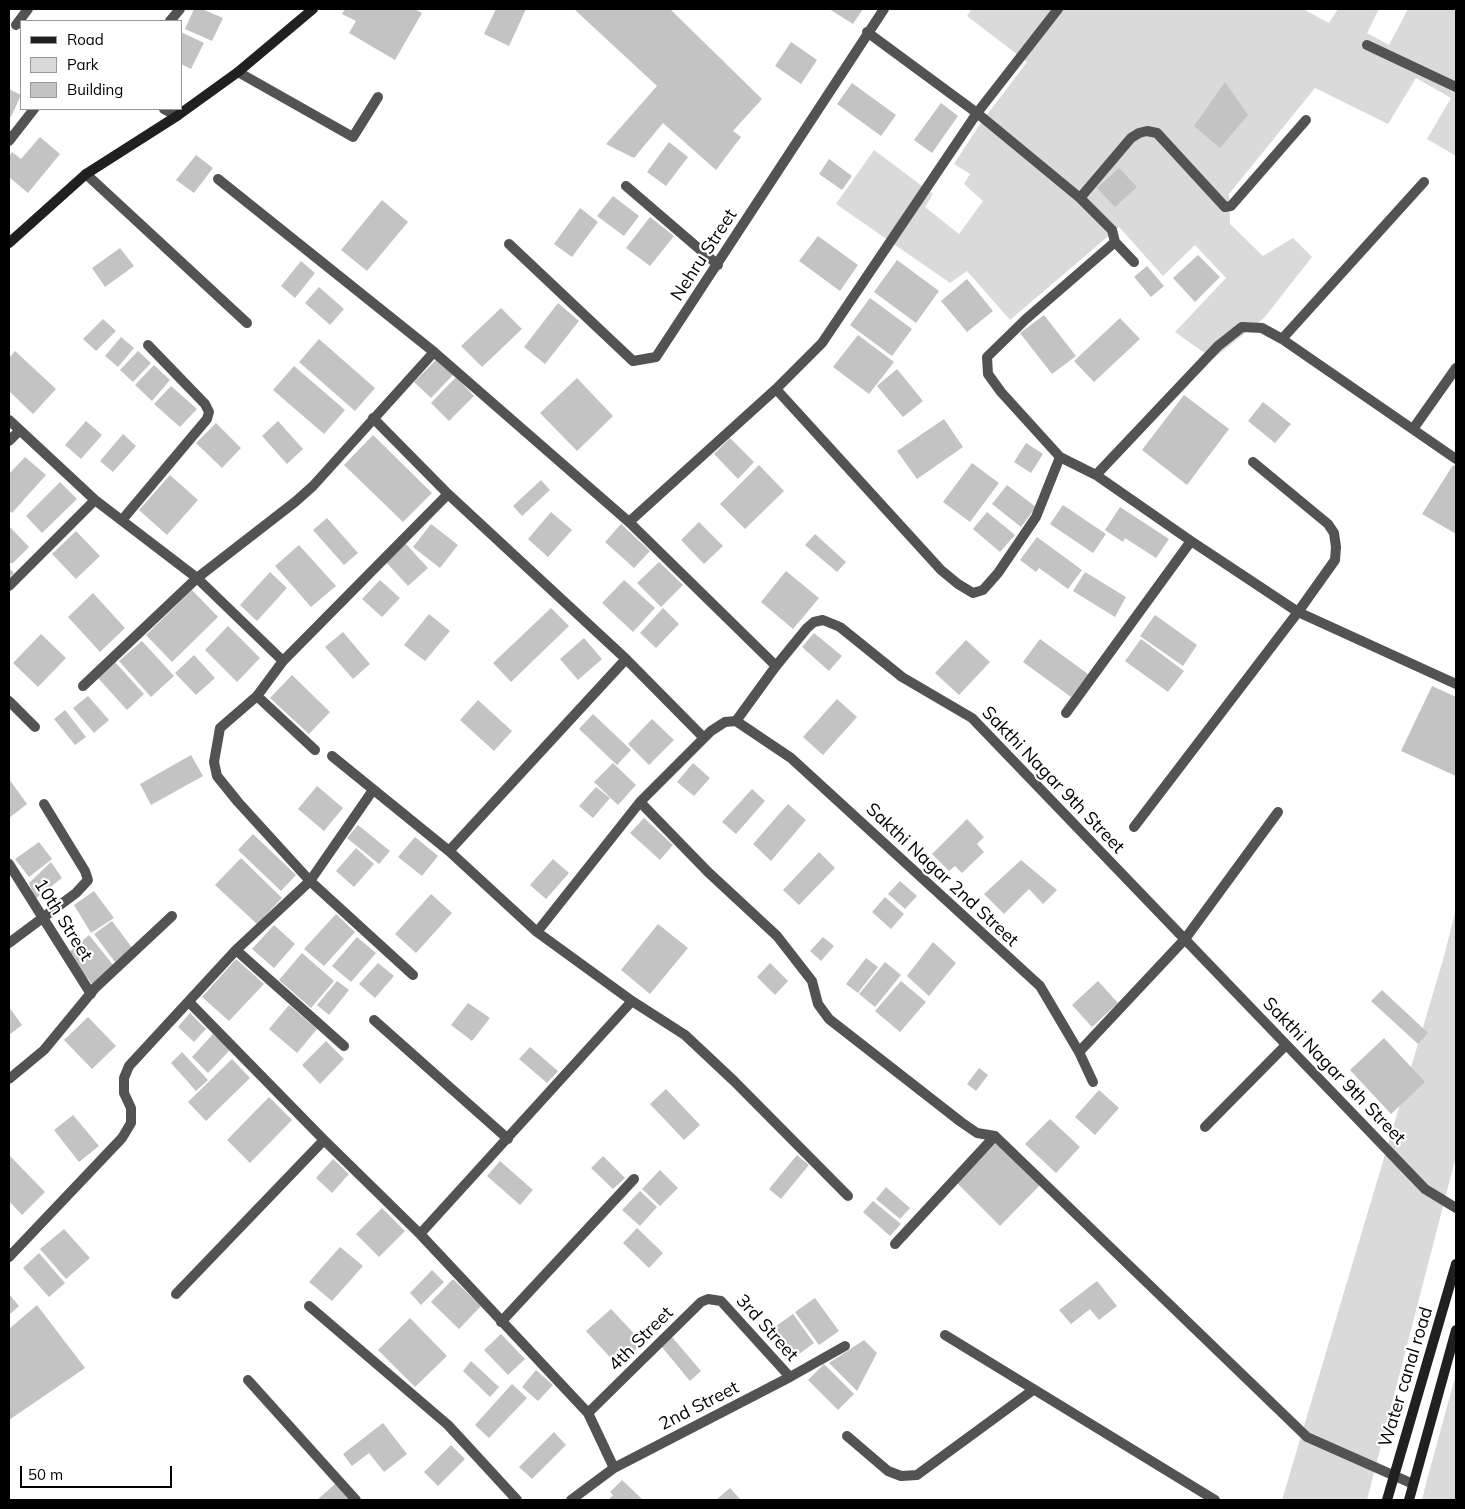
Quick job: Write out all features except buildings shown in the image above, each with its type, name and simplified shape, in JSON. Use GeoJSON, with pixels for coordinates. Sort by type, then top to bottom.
{"type":"FeatureCollection","features":[{"type":"Feature","properties":{"kind":"main road"},"geometry":{"type":"LineString","coordinates":[[9,244],[86,174],[177,116],[238,72],[313,9]]}},
{"type":"Feature","properties":{"kind":"main road","name":"Water canal road"},"geometry":{"type":"LineString","coordinates":[[1387,1500],[1456,1264]]}},
{"type":"Feature","properties":{"kind":"main road","name":"Water canal road"},"geometry":{"type":"LineString","coordinates":[[1409,1500],[1456,1330]]}},
{"type":"Feature","properties":{"kind":"street"},"geometry":{"type":"LineString","coordinates":[[15,25],[28,9]]}},
{"type":"Feature","properties":{"kind":"street"},"geometry":{"type":"LineString","coordinates":[[171,20],[180,9]]}},
{"type":"Feature","properties":{"kind":"street","name":"Nehru Street"},"geometry":{"type":"LineString","coordinates":[[509,244],[633,361],[656,357],[867,32],[884,9]]}},
{"type":"Feature","properties":{"kind":"street"},"geometry":{"type":"LineString","coordinates":[[629,522],[776,389],[822,343],[978,113],[1058,9]]}},
{"type":"Feature","properties":{"kind":"street"},"geometry":{"type":"LineString","coordinates":[[867,32],[978,113],[1080,198],[1112,230],[1115,242],[1134,262]]}},
{"type":"Feature","properties":{"kind":"street"},"geometry":{"type":"LineString","coordinates":[[1367,45],[1456,87]]}},
{"type":"Feature","properties":{"kind":"street"},"geometry":{"type":"LineString","coordinates":[[238,72],[353,137],[378,97]]}},
{"type":"Feature","properties":{"kind":"street"},"geometry":{"type":"LineString","coordinates":[[9,141],[33,110]]}},
{"type":"Feature","properties":{"kind":"street"},"geometry":{"type":"LineString","coordinates":[[166,110],[177,116]]}},
{"type":"Feature","properties":{"kind":"street"},"geometry":{"type":"LineString","coordinates":[[1080,198],[1131,138],[1138,133],[1147,131],[1157,133],[1224,207],[1231,206],[1306,120]]}},
{"type":"Feature","properties":{"kind":"street"},"geometry":{"type":"LineString","coordinates":[[86,174],[247,323]]}},
{"type":"Feature","properties":{"kind":"street"},"geometry":{"type":"LineString","coordinates":[[218,179],[434,352],[629,522],[776,666]]}},
{"type":"Feature","properties":{"kind":"street"},"geometry":{"type":"LineString","coordinates":[[1282,339],[1424,182]]}},
{"type":"Feature","properties":{"kind":"street"},"geometry":{"type":"LineString","coordinates":[[626,186],[718,264]]}},
{"type":"Feature","properties":{"kind":"street"},"geometry":{"type":"LineString","coordinates":[[1115,242],[1026,319],[987,357],[988,374],[1001,392],[1060,457],[1096,475],[1191,542],[1298,612],[1456,684]]}},
{"type":"Feature","properties":{"kind":"street"},"geometry":{"type":"LineString","coordinates":[[1096,475],[1218,346],[1242,327],[1262,328],[1282,339],[1456,459]]}},
{"type":"Feature","properties":{"kind":"street"},"geometry":{"type":"LineString","coordinates":[[122,520],[207,419],[208,412],[205,404],[148,345]]}},
{"type":"Feature","properties":{"kind":"street"},"geometry":{"type":"LineString","coordinates":[[83,686],[197,578],[313,486],[434,352]]}},
{"type":"Feature","properties":{"kind":"street"},"geometry":{"type":"LineString","coordinates":[[1413,429],[1456,368]]}},
{"type":"Feature","properties":{"kind":"street"},"geometry":{"type":"LineString","coordinates":[[776,389],[941,570],[958,584],[973,592],[983,590],[998,573],[1036,517],[1060,457]]}},
{"type":"Feature","properties":{"kind":"street"},"geometry":{"type":"LineString","coordinates":[[373,418],[448,494],[626,659],[704,738]]}},
{"type":"Feature","properties":{"kind":"street"},"geometry":{"type":"LineString","coordinates":[[9,420],[95,500],[197,578],[283,661]]}},
{"type":"Feature","properties":{"kind":"street"},"geometry":{"type":"LineString","coordinates":[[9,441],[20,430]]}},
{"type":"Feature","properties":{"kind":"street"},"geometry":{"type":"LineString","coordinates":[[1134,827],[1298,612],[1334,560],[1336,547],[1334,533],[1328,524],[1253,462]]}},
{"type":"Feature","properties":{"kind":"street"},"geometry":{"type":"LineString","coordinates":[[413,975],[310,881],[238,802],[217,776],[214,762],[220,728],[258,696],[283,661],[448,494]]}},
{"type":"Feature","properties":{"kind":"street"},"geometry":{"type":"LineString","coordinates":[[9,586],[95,500]]}},
{"type":"Feature","properties":{"kind":"street"},"geometry":{"type":"LineString","coordinates":[[1066,713],[1191,542]]}},
{"type":"Feature","properties":{"kind":"street","name":"Sakthi Nagar 9th Street"},"geometry":{"type":"LineString","coordinates":[[736,721],[776,666],[814,622],[823,620],[840,627],[902,677],[972,718],[1424,1189],[1456,1208]]}},
{"type":"Feature","properties":{"kind":"street"},"geometry":{"type":"LineString","coordinates":[[449,851],[626,659]]}},
{"type":"Feature","properties":{"kind":"street"},"geometry":{"type":"LineString","coordinates":[[258,696],[315,750]]}},
{"type":"Feature","properties":{"kind":"street"},"geometry":{"type":"LineString","coordinates":[[9,701],[34,727]]}},
{"type":"Feature","properties":{"kind":"street"},"geometry":{"type":"LineString","coordinates":[[536,932],[640,802],[704,738],[725,722],[736,721]]}},
{"type":"Feature","properties":{"kind":"street","name":"Sakthi Nagar 2nd Street"},"geometry":{"type":"LineString","coordinates":[[736,721],[791,758],[1040,986],[1079,1052],[1093,1082]]}},
{"type":"Feature","properties":{"kind":"street"},"geometry":{"type":"LineString","coordinates":[[332,756],[449,851],[536,932],[632,1001],[685,1035],[734,1081],[848,1196]]}},
{"type":"Feature","properties":{"kind":"street"},"geometry":{"type":"LineString","coordinates":[[9,1257],[122,1138],[131,1123],[131,1108],[124,1093],[124,1078],[129,1066],[236,950],[310,881],[373,790]]}},
{"type":"Feature","properties":{"kind":"street"},"geometry":{"type":"LineString","coordinates":[[640,802],[708,872],[777,936],[812,981],[818,1004],[829,1018],[961,1122],[977,1133],[995,1136],[1307,1437],[1413,1484]]}},
{"type":"Feature","properties":{"kind":"street"},"geometry":{"type":"LineString","coordinates":[[9,943],[83,888],[88,880],[85,871],[44,804]]}},
{"type":"Feature","properties":{"kind":"street"},"geometry":{"type":"LineString","coordinates":[[1079,1052],[1185,939],[1278,812]]}},
{"type":"Feature","properties":{"kind":"street","name":"10th Street"},"geometry":{"type":"LineString","coordinates":[[9,864],[90,994]]}},
{"type":"Feature","properties":{"kind":"street"},"geometry":{"type":"LineString","coordinates":[[9,1079],[44,1050],[90,994],[172,916]]}},
{"type":"Feature","properties":{"kind":"street"},"geometry":{"type":"LineString","coordinates":[[236,950],[344,1046]]}},
{"type":"Feature","properties":{"kind":"street"},"geometry":{"type":"LineString","coordinates":[[420,1234],[632,1001]]}},
{"type":"Feature","properties":{"kind":"street"},"geometry":{"type":"LineString","coordinates":[[189,1002],[324,1140],[420,1234],[588,1413],[614,1468]]}},
{"type":"Feature","properties":{"kind":"street"},"geometry":{"type":"LineString","coordinates":[[374,1020],[508,1138]]}},
{"type":"Feature","properties":{"kind":"street"},"geometry":{"type":"LineString","coordinates":[[1205,1127],[1286,1046]]}},
{"type":"Feature","properties":{"kind":"street"},"geometry":{"type":"LineString","coordinates":[[895,1244],[995,1136]]}},
{"type":"Feature","properties":{"kind":"street"},"geometry":{"type":"LineString","coordinates":[[176,1294],[324,1140]]}},
{"type":"Feature","properties":{"kind":"street"},"geometry":{"type":"LineString","coordinates":[[502,1322],[634,1179]]}},
{"type":"Feature","properties":{"kind":"street","name":"4th Street"},"geometry":{"type":"LineString","coordinates":[[588,1413],[701,1302],[708,1299],[721,1301]]}},
{"type":"Feature","properties":{"kind":"street","name":"3rd Street"},"geometry":{"type":"LineString","coordinates":[[721,1301],[790,1377]]}},
{"type":"Feature","properties":{"kind":"street"},"geometry":{"type":"LineString","coordinates":[[309,1306],[448,1425],[517,1500]]}},
{"type":"Feature","properties":{"kind":"street"},"geometry":{"type":"LineString","coordinates":[[945,1335],[1208,1499]]}},
{"type":"Feature","properties":{"kind":"street","name":"2nd Street"},"geometry":{"type":"LineString","coordinates":[[571,1500],[614,1468],[790,1377],[845,1346]]}},
{"type":"Feature","properties":{"kind":"street"},"geometry":{"type":"LineString","coordinates":[[248,1380],[356,1500]]}},
{"type":"Feature","properties":{"kind":"street"},"geometry":{"type":"LineString","coordinates":[[847,1436],[888,1471],[902,1476],[917,1475],[1033,1390]]}},
{"type":"Feature","properties":{"kind":"green space"},"geometry":{"type":"Polygon","coordinates":[[[972,9],[1303,9],[1329,23],[1338,9],[1379,9],[1367,33],[1389,45],[1408,9],[1456,9],[1456,156],[1427,139],[1451,98],[1416,78],[1388,124],[1315,88],[1229,194],[1230,224],[1263,256],[1293,238],[1312,257],[1264,318],[1213,359],[1175,332],[1226,278],[1195,245],[1163,276],[1119,227],[1010,320],[967,271],[950,283],[836,204],[874,150],[933,194],[925,207],[959,234],[983,201],[964,184],[970,174],[954,164],[980,124],[1027,62],[967,16],[972,9]]]}},
{"type":"Feature","properties":{"kind":"green space"},"geometry":{"type":"Polygon","coordinates":[[[1456,909],[1456,1156],[1367,1500],[1282,1500],[1443,960],[1456,909]]]}},
{"type":"Feature","properties":{"kind":"green space"},"geometry":{"type":"Polygon","coordinates":[[[1456,1374],[1456,1500],[1422,1500],[1425,1487],[1456,1374]]]}}]}
